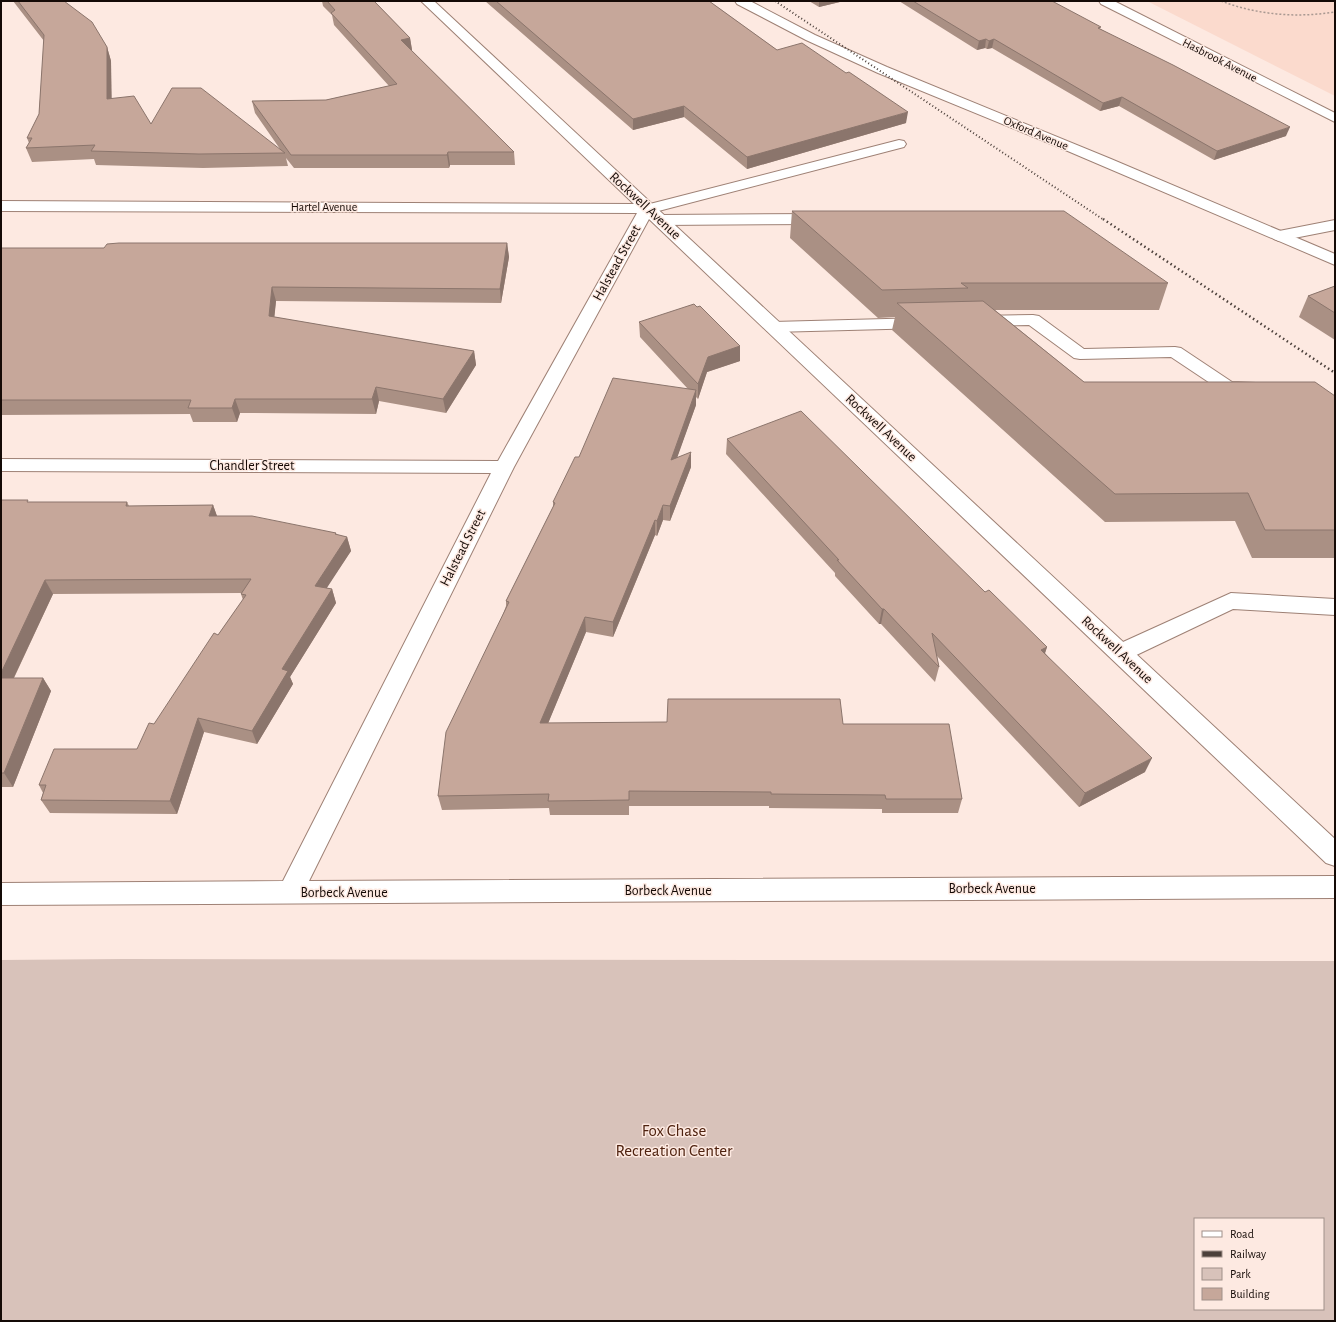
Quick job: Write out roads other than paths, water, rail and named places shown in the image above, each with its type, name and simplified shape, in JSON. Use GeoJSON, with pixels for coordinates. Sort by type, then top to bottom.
{"type":"FeatureCollection","features":[{"type":"Feature","properties":{"kind":"street","name":"Rockwell Avenue"},"geometry":{"type":"LineString","coordinates":[[427,1],[1335,855]]}},
{"type":"Feature","properties":{"kind":"street","name":"Oxford Avenue"},"geometry":{"type":"LineString","coordinates":[[741,1],[803,35],[837,51],[1044,136],[1335,260]]}},
{"type":"Feature","properties":{"kind":"street","name":"Hasbrook Avenue"},"geometry":{"type":"LineString","coordinates":[[1105,1],[1335,118]]}},
{"type":"Feature","properties":{"kind":"street","name":"Hartel Avenue"},"geometry":{"type":"LineString","coordinates":[[1,206],[647,209],[899,144]]}},
{"type":"Feature","properties":{"kind":"street","name":"Halstead Street"},"geometry":{"type":"LineString","coordinates":[[290,894],[504,467],[647,209]]}},
{"type":"Feature","properties":{"kind":"street"},"geometry":{"type":"LineString","coordinates":[[661,220],[835,219]]}},
{"type":"Feature","properties":{"kind":"street"},"geometry":{"type":"LineString","coordinates":[[1279,236],[1335,225]]}},
{"type":"Feature","properties":{"kind":"street"},"geometry":{"type":"LineString","coordinates":[[962,322],[1033,320],[1080,354],[1175,352],[1228,386],[1265,387]]}},
{"type":"Feature","properties":{"kind":"street"},"geometry":{"type":"LineString","coordinates":[[773,327],[938,322]]}},
{"type":"Feature","properties":{"kind":"street","name":"Chandler Street"},"geometry":{"type":"LineString","coordinates":[[1,465],[504,467]]}},
{"type":"Feature","properties":{"kind":"street"},"geometry":{"type":"LineString","coordinates":[[1120,653],[1231,601],[1335,607]]}},
{"type":"Feature","properties":{"kind":"street","name":"Borbeck Avenue"},"geometry":{"type":"LineString","coordinates":[[1,894],[290,894],[1335,887]]}},
{"type":"Feature","properties":{"kind":"railway"},"geometry":{"type":"LineString","coordinates":[[775,1],[1104,220]]}},
{"type":"Feature","properties":{"kind":"railway"},"geometry":{"type":"LineString","coordinates":[[1103,219],[1335,373]]}},
{"type":"Feature","properties":{"kind":"park label","name":"Fox Chase Recreation Center"},"geometry":{"type":"Point","coordinates":[674,1140]}}]}
